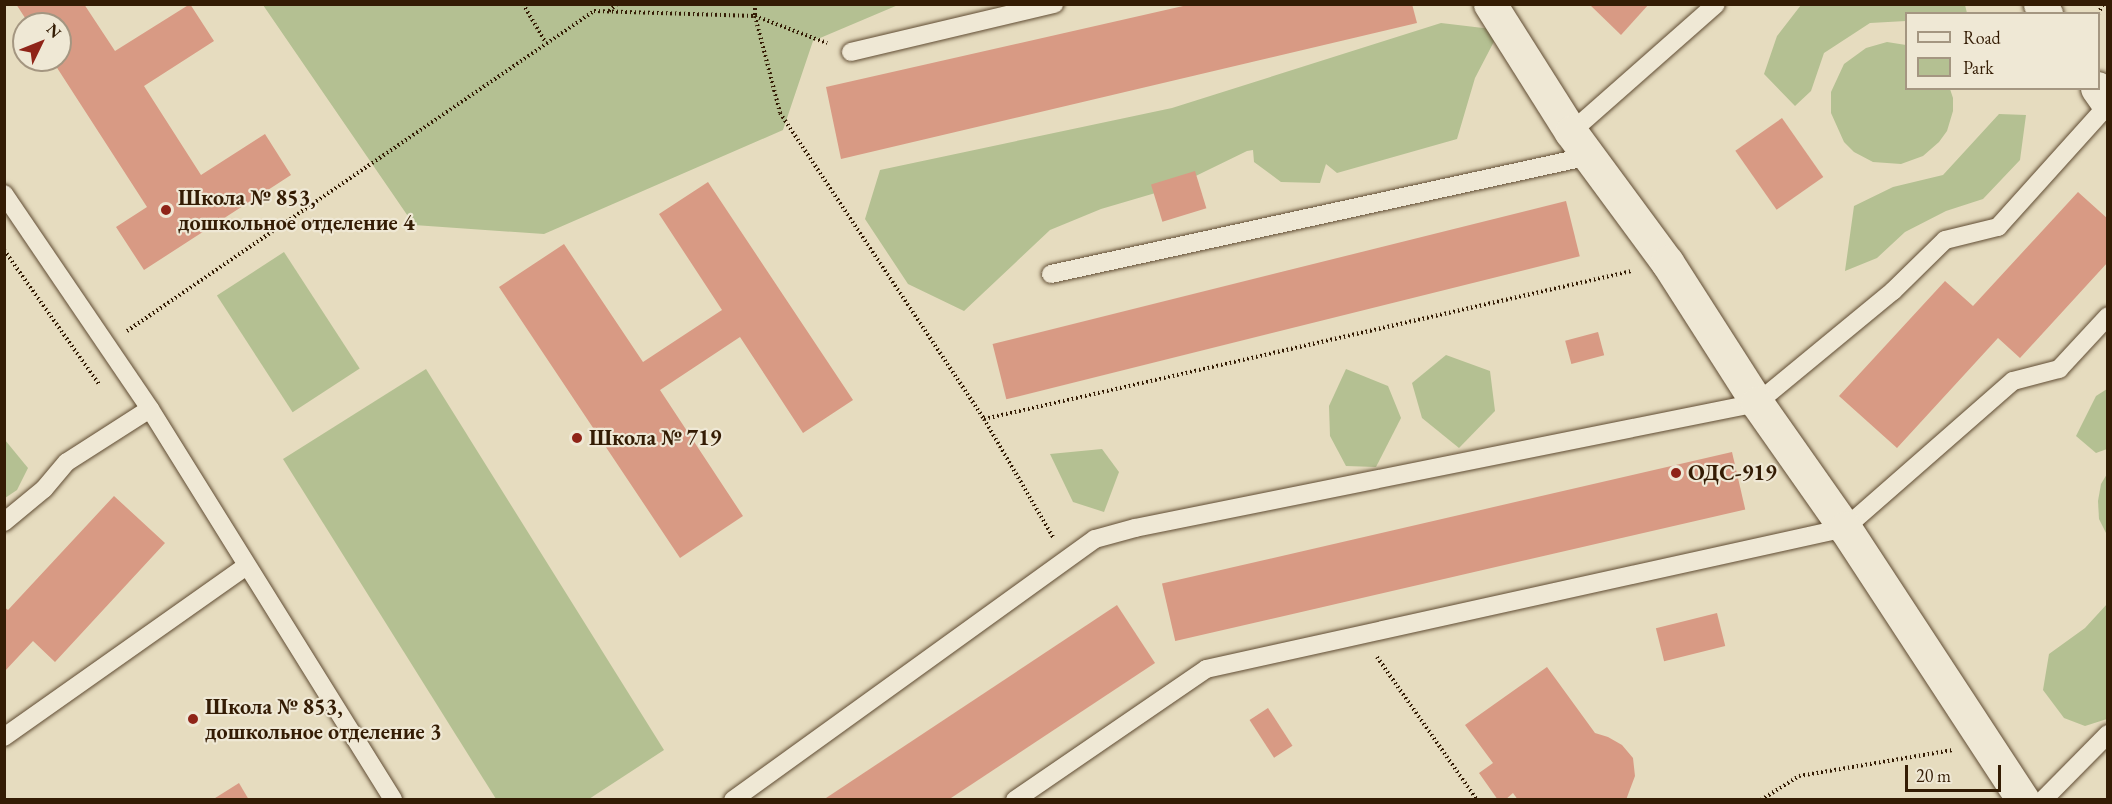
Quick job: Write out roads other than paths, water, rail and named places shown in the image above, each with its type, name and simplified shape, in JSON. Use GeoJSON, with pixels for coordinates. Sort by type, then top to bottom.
{"type":"FeatureCollection","features":[{"type":"Feature","properties":{"kind":"street"},"geometry":{"type":"LineString","coordinates":[[1490,4],[1580,144],[1667,262],[1758,403],[1845,528],[2023,800]]}},
{"type":"Feature","properties":{"kind":"street"},"geometry":{"type":"LineString","coordinates":[[2098,90],[2108,105]]}},
{"type":"Feature","properties":{"kind":"lane"},"geometry":{"type":"LineString","coordinates":[[850,52],[1054,4]]}},
{"type":"Feature","properties":{"kind":"lane"},"geometry":{"type":"LineString","coordinates":[[1051,274],[1580,144],[1716,4]]}},
{"type":"Feature","properties":{"kind":"lane"},"geometry":{"type":"LineString","coordinates":[[733,800],[1095,538],[1135,528],[1758,403],[1893,291],[1945,240],[1998,227],[2108,105]]}},
{"type":"Feature","properties":{"kind":"lane"},"geometry":{"type":"LineString","coordinates":[[4,194],[150,409],[393,800]]}},
{"type":"Feature","properties":{"kind":"lane"},"geometry":{"type":"LineString","coordinates":[[1015,800],[1206,669],[1845,528],[2013,381],[2059,369],[2108,316]]}},
{"type":"Feature","properties":{"kind":"lane"},"geometry":{"type":"LineString","coordinates":[[4,522],[44,489],[67,462],[150,409]]}},
{"type":"Feature","properties":{"kind":"lane"},"geometry":{"type":"LineString","coordinates":[[4,737],[246,566]]}},
{"type":"Feature","properties":{"kind":"lane"},"geometry":{"type":"LineString","coordinates":[[2043,800],[2108,734]]}},
{"type":"Feature","properties":{"kind":"place","name":"Школа № 853, дошкольное отделение 4"},"geometry":{"type":"Point","coordinates":[166,210]}},
{"type":"Feature","properties":{"kind":"place","name":"Школа № 719"},"geometry":{"type":"Point","coordinates":[577,438]}},
{"type":"Feature","properties":{"kind":"place","name":"ОДС-919"},"geometry":{"type":"Point","coordinates":[1676,473]}},
{"type":"Feature","properties":{"kind":"place","name":"Школа № 853, дошкольное отделение 3"},"geometry":{"type":"Point","coordinates":[193,719]}}]}
